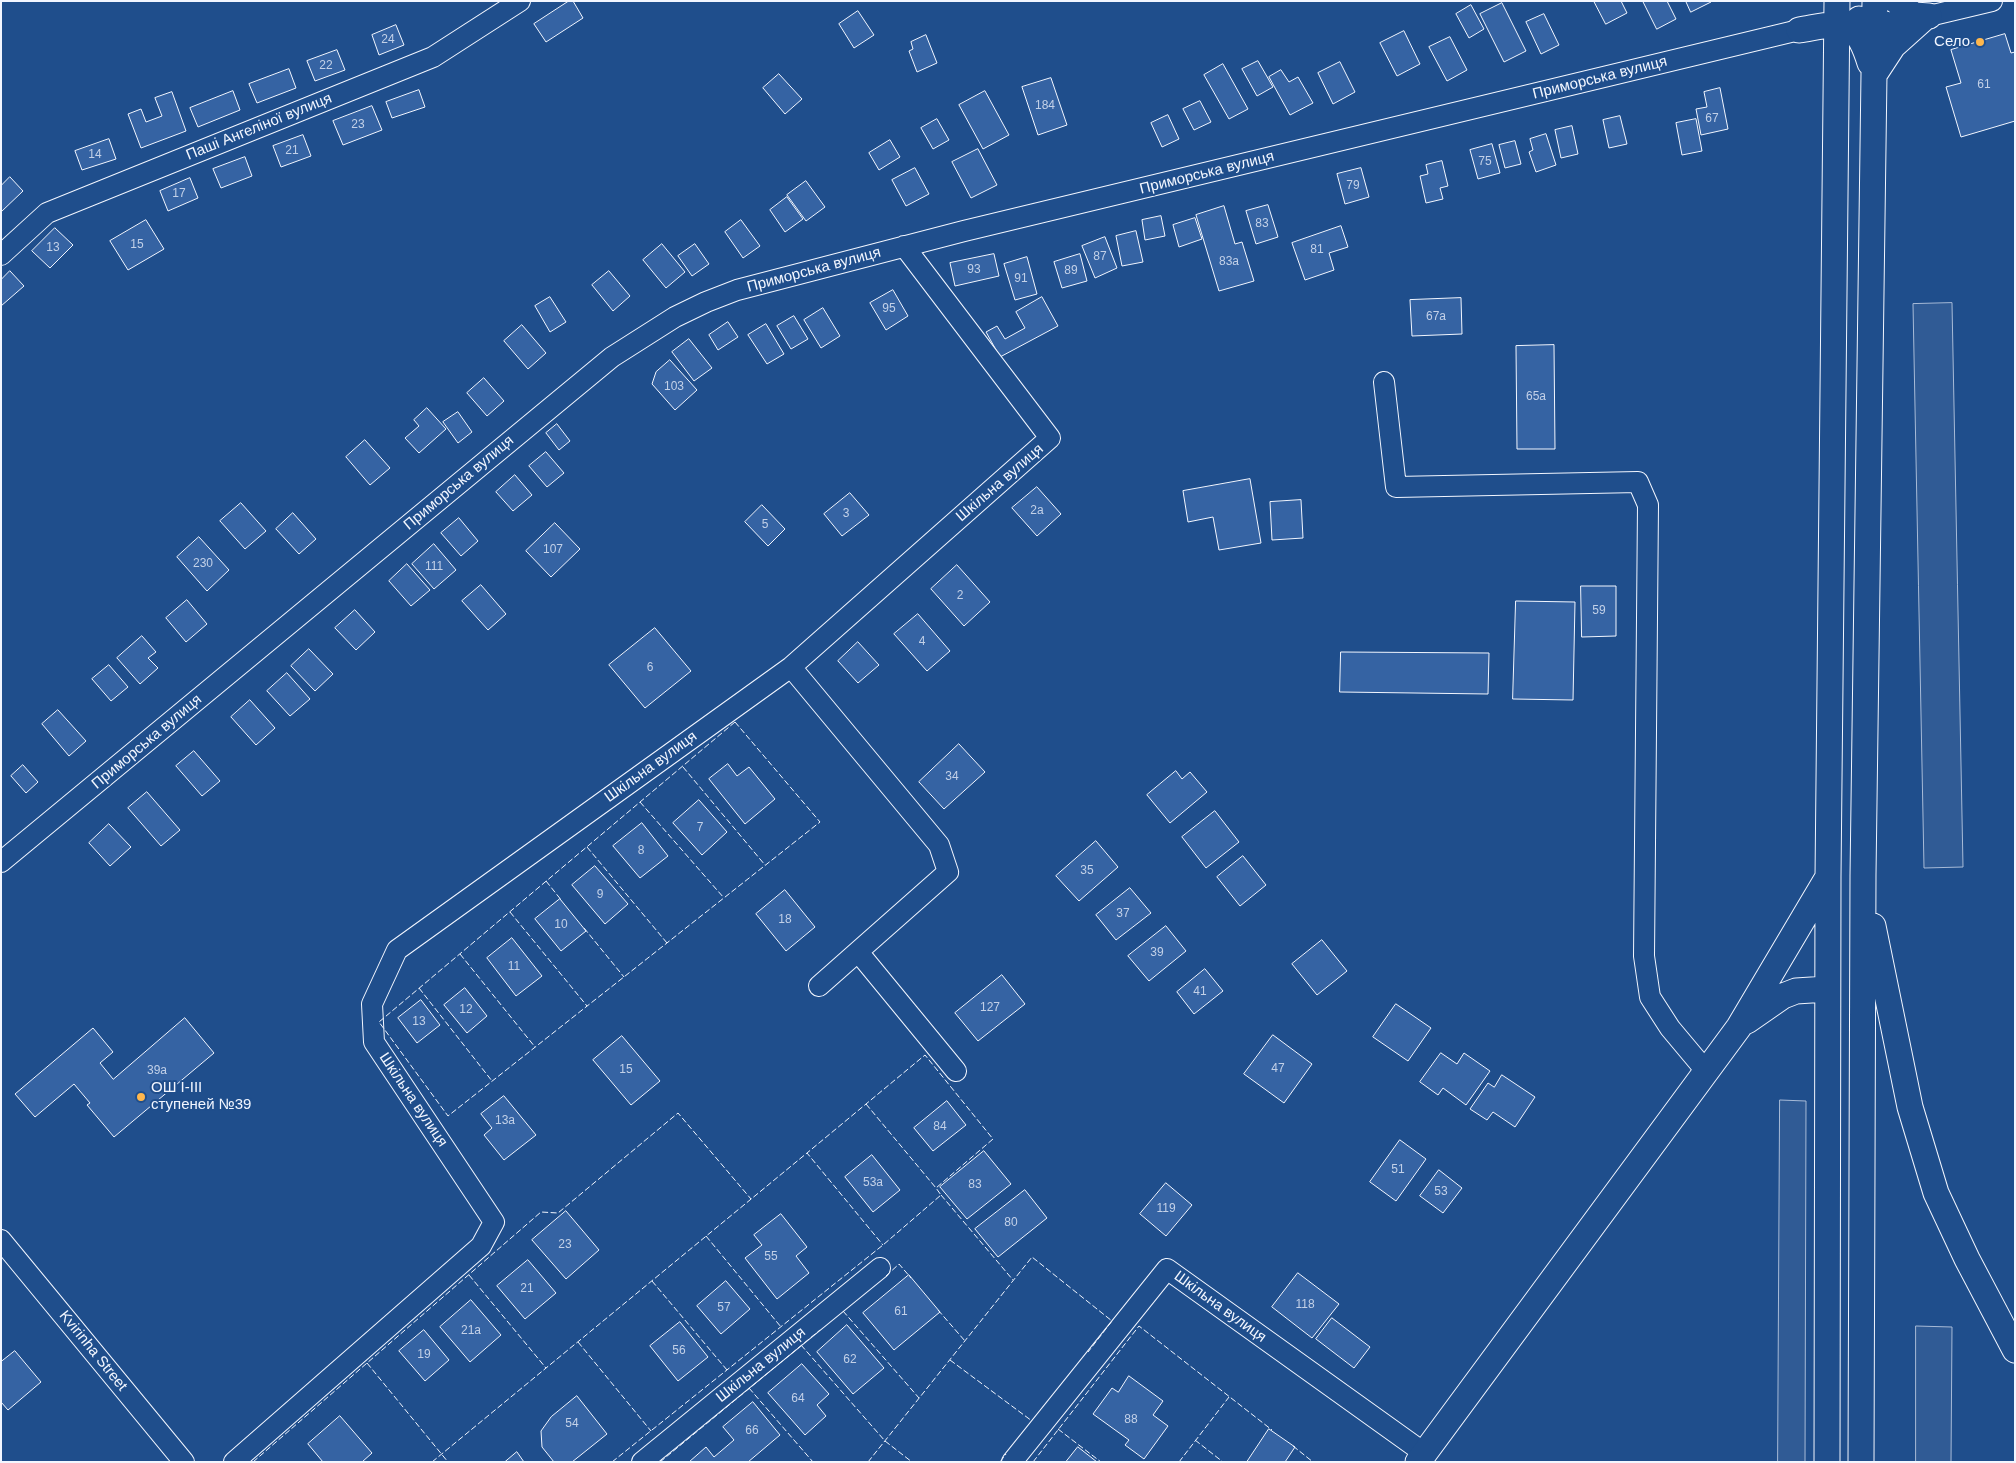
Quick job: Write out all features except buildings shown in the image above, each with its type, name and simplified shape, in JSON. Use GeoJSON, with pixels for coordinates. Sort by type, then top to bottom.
{"type":"FeatureCollection","features":[{"type":"Feature","properties":{"kind":"main road"},"geometry":{"type":"LineString","coordinates":[[1847,1],[1856,18],[1875,12],[1903,24],[1929,16]]}},
{"type":"Feature","properties":{"kind":"main road"},"geometry":{"type":"LineString","coordinates":[[1896,1],[1914,15],[1929,16]]}},
{"type":"Feature","properties":{"kind":"main road"},"geometry":{"type":"LineString","coordinates":[[1835,9],[1864,42],[1874,75]]}},
{"type":"Feature","properties":{"kind":"main road"},"geometry":{"type":"LineString","coordinates":[[1799,30],[1835,9]]}},
{"type":"Feature","properties":{"kind":"main road"},"geometry":{"type":"LineString","coordinates":[[1827,1462],[1827,988],[1835,9]]}},
{"type":"Feature","properties":{"kind":"main road"},"geometry":{"type":"LineString","coordinates":[[1861,1462],[1862,875],[1875,12]]}},
{"type":"Feature","properties":{"kind":"main road"},"geometry":{"type":"LineString","coordinates":[[1874,75],[1893,46],[1917,23],[1929,16]]}},
{"type":"Feature","properties":{"kind":"main road"},"geometry":{"type":"LineString","coordinates":[[1799,30],[1822,36],[1827,40],[1836,56]]}},
{"type":"Feature","properties":{"kind":"main road"},"geometry":{"type":"LineString","coordinates":[[1862,875],[1910,1107],[1936,1193],[1967,1259],[2015,1350]]}},
{"type":"Feature","properties":{"kind":"main road"},"geometry":{"type":"LineString","coordinates":[[1421,1458],[1739,1027],[1828,877]]}},
{"type":"Feature","properties":{"kind":"main road"},"geometry":{"type":"LineString","coordinates":[[1739,1027],[1783,996],[1796,991],[1827,988]]}},
{"type":"Feature","properties":{"kind":"street","name":"Паші Ангеліної вулиця"},"geometry":{"type":"LineString","coordinates":[[1,255],[47,214],[433,57],[520,1]]}},
{"type":"Feature","properties":{"kind":"street"},"geometry":{"type":"LineString","coordinates":[[1929,16],[1992,1]]}},
{"type":"Feature","properties":{"kind":"street","name":"Приморська вулиця"},"geometry":{"type":"LineString","coordinates":[[1,862],[612,357],[675,317],[737,290],[904,246],[1799,30]]}},
{"type":"Feature","properties":{"kind":"street","name":"Шкільна вулиця"},"geometry":{"type":"LineString","coordinates":[[234,1462],[481,1246],[494,1222],[374,1042],[372,1004],[397,950],[791,667],[1050,438],[904,246]]}},
{"type":"Feature","properties":{"kind":"street"},"geometry":{"type":"LineString","coordinates":[[1384,382],[1396,487],[1638,482],[1648,505],[1644,956],[1650,997],[1670,1028],[1706,1071]]}},
{"type":"Feature","properties":{"kind":"street"},"geometry":{"type":"LineString","coordinates":[[791,667],[939,845],[948,872],[820,986]]}},
{"type":"Feature","properties":{"kind":"street"},"geometry":{"type":"LineString","coordinates":[[859,953],[956,1071]]}},
{"type":"Feature","properties":{"kind":"street","name":"Kvirinha Street"},"geometry":{"type":"LineString","coordinates":[[1,1240],[184,1462]]}},
{"type":"Feature","properties":{"kind":"street","name":"Шкільна вулиця"},"geometry":{"type":"LineString","coordinates":[[642,1462],[880,1268]]}},
{"type":"Feature","properties":{"kind":"street","name":"Шкільна вулиця"},"geometry":{"type":"LineString","coordinates":[[1012,1462],[1167,1269],[1421,1458]]}},
{"type":"Feature","properties":{"kind":"shaded area"},"geometry":{"type":"Polygon","coordinates":[[[1952,303],[1963,867],[1924,868],[1913,304],[1952,303]]]}},
{"type":"Feature","properties":{"kind":"shaded area"},"geometry":{"type":"Polygon","coordinates":[[[1780,1100],[1806,1101],[1805,1462],[1778,1462],[1780,1100]]]}},
{"type":"Feature","properties":{"kind":"shaded area"},"geometry":{"type":"Polygon","coordinates":[[[1916,1326],[1952,1327],[1951,1462],[1916,1462],[1916,1326]]]}},
{"type":"Feature","properties":{"kind":"fence"},"geometry":{"type":"LineString","coordinates":[[735,722],[820,822],[448,1116],[379,1022],[735,722]]}},
{"type":"Feature","properties":{"kind":"fence"},"geometry":{"type":"LineString","coordinates":[[683,767],[765,865]]}},
{"type":"Feature","properties":{"kind":"fence"},"geometry":{"type":"LineString","coordinates":[[640,802],[724,898]]}},
{"type":"Feature","properties":{"kind":"fence"},"geometry":{"type":"LineString","coordinates":[[587,847],[667,943]]}},
{"type":"Feature","properties":{"kind":"fence"},"geometry":{"type":"LineString","coordinates":[[546,881],[562,901]]}},
{"type":"Feature","properties":{"kind":"fence"},"geometry":{"type":"LineString","coordinates":[[510,912],[587,1006]]}},
{"type":"Feature","properties":{"kind":"fence"},"geometry":{"type":"LineString","coordinates":[[584,928],[624,977]]}},
{"type":"Feature","properties":{"kind":"fence"},"geometry":{"type":"LineString","coordinates":[[460,954],[535,1047]]}},
{"type":"Feature","properties":{"kind":"fence"},"geometry":{"type":"LineString","coordinates":[[419,988],[492,1081]]}},
{"type":"Feature","properties":{"kind":"fence"},"geometry":{"type":"LineString","coordinates":[[612,1462],[883,1245],[941,1195],[936,1188],[993,1139],[925,1055],[807,1153]]}},
{"type":"Feature","properties":{"kind":"fence"},"geometry":{"type":"LineString","coordinates":[[866,1104],[936,1188]]}},
{"type":"Feature","properties":{"kind":"fence"},"geometry":{"type":"LineString","coordinates":[[253,1462],[541,1212],[558,1213],[678,1113],[751,1199]]}},
{"type":"Feature","properties":{"kind":"fence"},"geometry":{"type":"LineString","coordinates":[[432,1462],[807,1153],[883,1245]]}},
{"type":"Feature","properties":{"kind":"fence"},"geometry":{"type":"LineString","coordinates":[[941,1195],[1013,1280]]}},
{"type":"Feature","properties":{"kind":"fence"},"geometry":{"type":"LineString","coordinates":[[706,1236],[781,1327]]}},
{"type":"Feature","properties":{"kind":"fence"},"geometry":{"type":"LineString","coordinates":[[868,1462],[1032,1257],[1112,1321],[1088,1352]]}},
{"type":"Feature","properties":{"kind":"fence"},"geometry":{"type":"LineString","coordinates":[[886,1276],[899,1264],[911,1278]]}},
{"type":"Feature","properties":{"kind":"fence"},"geometry":{"type":"LineString","coordinates":[[469,1275],[546,1368]]}},
{"type":"Feature","properties":{"kind":"fence"},"geometry":{"type":"LineString","coordinates":[[652,1281],[727,1370]]}},
{"type":"Feature","properties":{"kind":"fence"},"geometry":{"type":"LineString","coordinates":[[938,1310],[965,1341]]}},
{"type":"Feature","properties":{"kind":"fence"},"geometry":{"type":"LineString","coordinates":[[843,1311],[919,1398]]}},
{"type":"Feature","properties":{"kind":"fence"},"geometry":{"type":"LineString","coordinates":[[1033,1462],[1139,1326],[1272,1430]]}},
{"type":"Feature","properties":{"kind":"fence"},"geometry":{"type":"LineString","coordinates":[[660,1462],[820,1330]]}},
{"type":"Feature","properties":{"kind":"fence"},"geometry":{"type":"LineString","coordinates":[[578,1342],[651,1431]]}},
{"type":"Feature","properties":{"kind":"fence"},"geometry":{"type":"LineString","coordinates":[[801,1345],[885,1441],[912,1462]]}},
{"type":"Feature","properties":{"kind":"fence"},"geometry":{"type":"LineString","coordinates":[[950,1360],[1032,1421]]}},
{"type":"Feature","properties":{"kind":"fence"},"geometry":{"type":"LineString","coordinates":[[367,1363],[448,1462]]}},
{"type":"Feature","properties":{"kind":"fence"},"geometry":{"type":"LineString","coordinates":[[749,1388],[813,1462]]}},
{"type":"Feature","properties":{"kind":"fence"},"geometry":{"type":"LineString","coordinates":[[1179,1462],[1229,1397]]}},
{"type":"Feature","properties":{"kind":"fence"},"geometry":{"type":"LineString","coordinates":[[1058,1429],[1101,1462]]}},
{"type":"Feature","properties":{"kind":"fence"},"geometry":{"type":"LineString","coordinates":[[1195,1440],[1223,1462]]}},
{"type":"Feature","properties":{"kind":"fence"},"geometry":{"type":"LineString","coordinates":[[1293,1446],[1313,1462]]}},
{"type":"Feature","properties":{"kind":"fence"},"geometry":{"type":"LineString","coordinates":[[1000,1462],[1006,1454]]}},
{"type":"Feature","properties":{"kind":"place","name":"Село"},"geometry":{"type":"Point","coordinates":[1980,42]}},
{"type":"Feature","properties":{"kind":"place","name":"ОШ I-III ступеней №39"},"geometry":{"type":"Point","coordinates":[141,1097]}}]}
